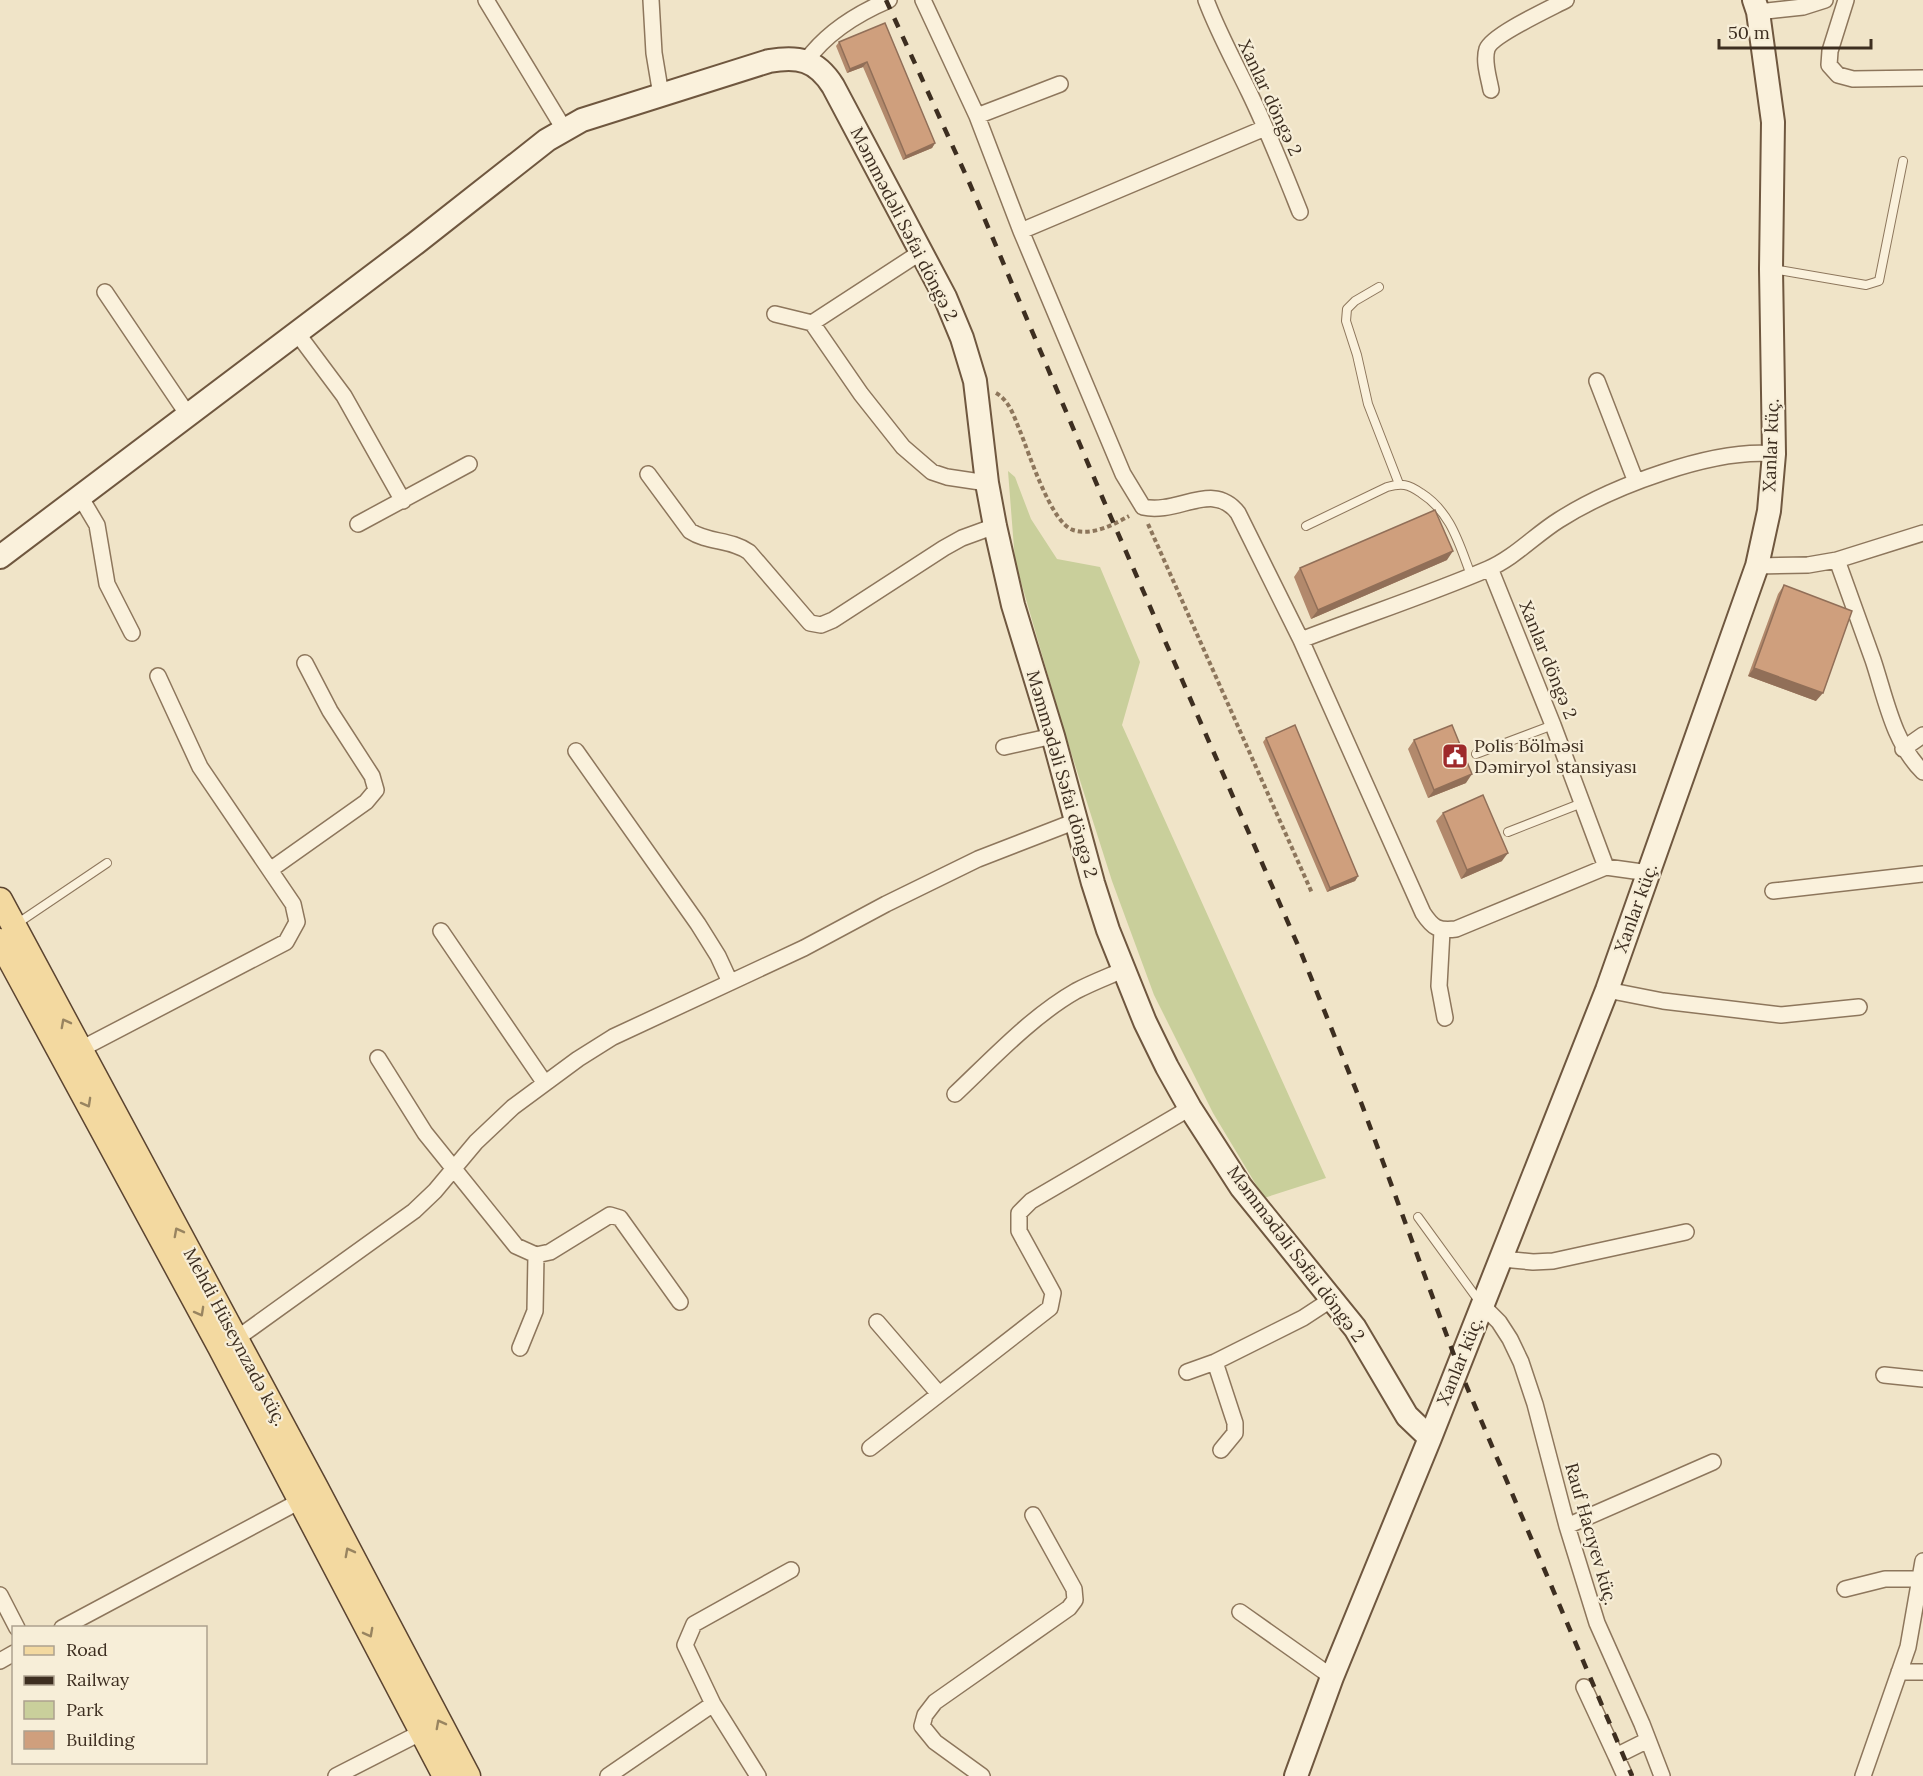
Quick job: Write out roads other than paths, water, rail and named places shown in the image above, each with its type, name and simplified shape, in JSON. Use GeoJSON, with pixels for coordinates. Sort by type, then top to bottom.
{"type":"FeatureCollection","features":[{"type":"Feature","properties":{"kind":"main road","name":"Mehdi Hüseynzadə küç."},"geometry":{"type":"LineString","coordinates":[[0,900],[7,933],[300,1501],[445,1776]]}},
{"type":"Feature","properties":{"kind":"main road","name":"Mehdi Hüseynzadə küç."},"geometry":{"type":"LineString","coordinates":[[7,933],[79,1050],[236,1339],[468,1776]]}},
{"type":"Feature","properties":{"kind":"street"},"geometry":{"type":"LineString","coordinates":[[486,0],[564,129]]}},
{"type":"Feature","properties":{"kind":"street"},"geometry":{"type":"LineString","coordinates":[[651,0],[654,53],[661,95]]}},
{"type":"Feature","properties":{"kind":"street"},"geometry":{"type":"LineString","coordinates":[[0,557],[81,498],[564,129],[582,120],[769,61],[787,58],[806,61],[818,44],[830,33],[889,0]]}},
{"type":"Feature","properties":{"kind":"street"},"geometry":{"type":"LineString","coordinates":[[923,0],[977,116],[1021,231],[1123,474],[1143,507],[1164,509],[1207,498],[1220,498],[1231,504],[1238,513],[1301,640],[1423,914],[1430,924],[1442,931],[1456,929],[1606,867],[1649,873]]}},
{"type":"Feature","properties":{"kind":"street","name":"Xanlar döngə 2"},"geometry":{"type":"LineString","coordinates":[[1206,0],[1220,36],[1250,93],[1300,212]]}},
{"type":"Feature","properties":{"kind":"street"},"geometry":{"type":"LineString","coordinates":[[1491,90],[1486,64],[1487,48],[1497,37],[1566,0]]}},
{"type":"Feature","properties":{"kind":"street"},"geometry":{"type":"LineString","coordinates":[[1756,6],[1803,7],[1825,0]]}},
{"type":"Feature","properties":{"kind":"street"},"geometry":{"type":"LineString","coordinates":[[1846,0],[1829,65],[1838,75],[1853,79],[1923,78]]}},
{"type":"Feature","properties":{"kind":"street","name":"Xanlar küç."},"geometry":{"type":"LineString","coordinates":[[1296,1776],[1332,1677],[1483,1306],[1607,990],[1757,566],[1769,511],[1773,454],[1773,122],[1756,6]]}},
{"type":"Feature","properties":{"kind":"street","name":"Məmmədəli Səfai döngə 2"},"geometry":{"type":"LineString","coordinates":[[806,61],[826,74],[833,86],[945,297],[962,338],[975,381],[987,483],[1013,605],[1108,930],[1167,1067],[1190,1108],[1241,1187],[1355,1328],[1407,1416],[1430,1438]]}},
{"type":"Feature","properties":{"kind":"street"},"geometry":{"type":"LineString","coordinates":[[977,116],[1060,84]]}},
{"type":"Feature","properties":{"kind":"street"},"geometry":{"type":"LineString","coordinates":[[1021,231],[1265,128]]}},
{"type":"Feature","properties":{"kind":"street"},"geometry":{"type":"LineString","coordinates":[[812,323],[921,252]]}},
{"type":"Feature","properties":{"kind":"street"},"geometry":{"type":"LineString","coordinates":[[105,292],[188,415]]}},
{"type":"Feature","properties":{"kind":"street"},"geometry":{"type":"LineString","coordinates":[[775,314],[812,323],[861,394],[903,447],[932,472],[947,477],[987,483]]}},
{"type":"Feature","properties":{"kind":"street"},"geometry":{"type":"LineString","coordinates":[[297,333],[344,396],[403,501]]}},
{"type":"Feature","properties":{"kind":"street"},"geometry":{"type":"LineString","coordinates":[[1597,381],[1636,482]]}},
{"type":"Feature","properties":{"kind":"street"},"geometry":{"type":"LineString","coordinates":[[1301,640],[1490,568],[1581,507],[1636,482],[1722,457],[1754,452],[1773,454]]}},
{"type":"Feature","properties":{"kind":"street"},"geometry":{"type":"LineString","coordinates":[[358,524],[469,464]]}},
{"type":"Feature","properties":{"kind":"street"},"geometry":{"type":"LineString","coordinates":[[648,474],[690,531],[699,537],[740,545],[749,552],[810,622],[821,625],[833,620],[944,548],[962,538],[995,526]]}},
{"type":"Feature","properties":{"kind":"street"},"geometry":{"type":"LineString","coordinates":[[81,498],[97,525],[107,584],[132,633]]}},
{"type":"Feature","properties":{"kind":"street"},"geometry":{"type":"LineString","coordinates":[[1757,566],[1808,565],[1836,560],[1923,533]]}},
{"type":"Feature","properties":{"kind":"street"},"geometry":{"type":"LineString","coordinates":[[1836,560],[1863,632],[1893,726],[1903,748],[1923,772]]}},
{"type":"Feature","properties":{"kind":"street","name":"Xanlar döngə 2"},"geometry":{"type":"LineString","coordinates":[[1490,568],[1553,725],[1606,867]]}},
{"type":"Feature","properties":{"kind":"street"},"geometry":{"type":"LineString","coordinates":[[270,870],[366,802],[376,790],[372,776],[330,711],[305,663]]}},
{"type":"Feature","properties":{"kind":"street"},"geometry":{"type":"LineString","coordinates":[[79,1050],[286,942],[297,922],[293,904],[200,766],[158,676]]}},
{"type":"Feature","properties":{"kind":"street"},"geometry":{"type":"LineString","coordinates":[[1903,748],[1923,735]]}},
{"type":"Feature","properties":{"kind":"street"},"geometry":{"type":"LineString","coordinates":[[1004,747],[1053,736]]}},
{"type":"Feature","properties":{"kind":"street"},"geometry":{"type":"LineString","coordinates":[[576,751],[698,924],[718,956],[729,982]]}},
{"type":"Feature","properties":{"kind":"street"},"geometry":{"type":"LineString","coordinates":[[236,1339],[414,1211],[435,1191],[476,1142],[513,1107],[544,1083],[613,1037],[804,948],[886,904],[978,859],[1076,821]]}},
{"type":"Feature","properties":{"kind":"street"},"geometry":{"type":"LineString","coordinates":[[1773,891],[1923,874]]}},
{"type":"Feature","properties":{"kind":"street"},"geometry":{"type":"LineString","coordinates":[[441,931],[544,1083]]}},
{"type":"Feature","properties":{"kind":"street"},"geometry":{"type":"LineString","coordinates":[[1442,931],[1439,986],[1445,1018]]}},
{"type":"Feature","properties":{"kind":"street"},"geometry":{"type":"LineString","coordinates":[[955,1094],[1049,1010],[1075,992],[1124,970]]}},
{"type":"Feature","properties":{"kind":"street"},"geometry":{"type":"LineString","coordinates":[[1607,990],[1663,1001],[1781,1015],[1859,1007]]}},
{"type":"Feature","properties":{"kind":"street"},"geometry":{"type":"LineString","coordinates":[[378,1058],[425,1133],[516,1246],[536,1256],[549,1252],[610,1215],[620,1218],[680,1302]]}},
{"type":"Feature","properties":{"kind":"street"},"geometry":{"type":"LineString","coordinates":[[870,1448],[1050,1308],[1053,1293],[1019,1231],[1019,1213],[1031,1201],[1190,1108]]}},
{"type":"Feature","properties":{"kind":"street"},"geometry":{"type":"LineString","coordinates":[[1502,1258],[1533,1262],[1553,1261],[1686,1232]]}},
{"type":"Feature","properties":{"kind":"street"},"geometry":{"type":"LineString","coordinates":[[520,1348],[535,1311],[536,1256]]}},
{"type":"Feature","properties":{"kind":"street"},"geometry":{"type":"LineString","coordinates":[[1187,1372],[1215,1362],[1303,1318],[1332,1299]]}},
{"type":"Feature","properties":{"kind":"street","name":"Rauf Hacıyev küç."},"geometry":{"type":"LineString","coordinates":[[1483,1306],[1499,1322],[1521,1362],[1597,1623],[1662,1776]]}},
{"type":"Feature","properties":{"kind":"street"},"geometry":{"type":"LineString","coordinates":[[877,1322],[939,1394]]}},
{"type":"Feature","properties":{"kind":"street"},"geometry":{"type":"LineString","coordinates":[[1215,1362],[1235,1423],[1235,1433],[1221,1450]]}},
{"type":"Feature","properties":{"kind":"street"},"geometry":{"type":"LineString","coordinates":[[1884,1376],[1923,1378]]}},
{"type":"Feature","properties":{"kind":"street"},"geometry":{"type":"LineString","coordinates":[[1568,1526],[1713,1462]]}},
{"type":"Feature","properties":{"kind":"street"},"geometry":{"type":"LineString","coordinates":[[66,1626],[300,1501]]}},
{"type":"Feature","properties":{"kind":"street"},"geometry":{"type":"LineString","coordinates":[[982,1776],[935,1742],[922,1726],[925,1715],[935,1702],[1069,1608],[1075,1599],[1074,1589],[1033,1515]]}},
{"type":"Feature","properties":{"kind":"street"},"geometry":{"type":"LineString","coordinates":[[1863,1776],[1908,1647],[1923,1561]]}},
{"type":"Feature","properties":{"kind":"street"},"geometry":{"type":"LineString","coordinates":[[758,1776],[713,1704],[685,1646],[694,1624],[790,1570]]}},
{"type":"Feature","properties":{"kind":"street"},"geometry":{"type":"LineString","coordinates":[[1845,1588],[1885,1579],[1919,1579]]}},
{"type":"Feature","properties":{"kind":"street"},"geometry":{"type":"LineString","coordinates":[[0,1595],[16,1626]]}},
{"type":"Feature","properties":{"kind":"street"},"geometry":{"type":"LineString","coordinates":[[1240,1612],[1332,1677]]}},
{"type":"Feature","properties":{"kind":"street"},"geometry":{"type":"LineString","coordinates":[[1899,1672],[1923,1672]]}},
{"type":"Feature","properties":{"kind":"street"},"geometry":{"type":"LineString","coordinates":[[1584,1687],[1625,1776]]}},
{"type":"Feature","properties":{"kind":"street"},"geometry":{"type":"LineString","coordinates":[[608,1776],[713,1704]]}},
{"type":"Feature","properties":{"kind":"street"},"geometry":{"type":"LineString","coordinates":[[336,1776],[422,1732]]}},
{"type":"Feature","properties":{"kind":"street"},"geometry":{"type":"LineString","coordinates":[[1616,1756],[1648,1740]]}},
{"type":"Feature","properties":{"kind":"lane"},"geometry":{"type":"LineString","coordinates":[[1772,269],[1866,285],[1879,281],[1903,161]]}},
{"type":"Feature","properties":{"kind":"lane"},"geometry":{"type":"LineString","coordinates":[[1379,288],[1354,301],[1347,309],[1346,321],[1360,364],[1368,404],[1398,484]]}},
{"type":"Feature","properties":{"kind":"lane"},"geometry":{"type":"LineString","coordinates":[[1306,525],[1387,487],[1408,484],[1435,501],[1450,521],[1471,575]]}},
{"type":"Feature","properties":{"kind":"lane"},"geometry":{"type":"LineString","coordinates":[[1476,754],[1553,725]]}},
{"type":"Feature","properties":{"kind":"lane"},"geometry":{"type":"LineString","coordinates":[[1508,832],[1582,803]]}},
{"type":"Feature","properties":{"kind":"lane"},"geometry":{"type":"LineString","coordinates":[[7,933],[107,863]]}},
{"type":"Feature","properties":{"kind":"lane"},"geometry":{"type":"LineString","coordinates":[[1418,1217],[1483,1306]]}},
{"type":"Feature","properties":{"kind":"railway"},"geometry":{"type":"LineString","coordinates":[[886,0],[969,182],[1103,499],[1300,950],[1362,1105],[1458,1366],[1632,1776]]}},
{"type":"Feature","properties":{"kind":"place","name":"Polis Bölməsi Dəmiryol stansiyası"},"geometry":{"type":"Point","coordinates":[1455,756]}}]}
